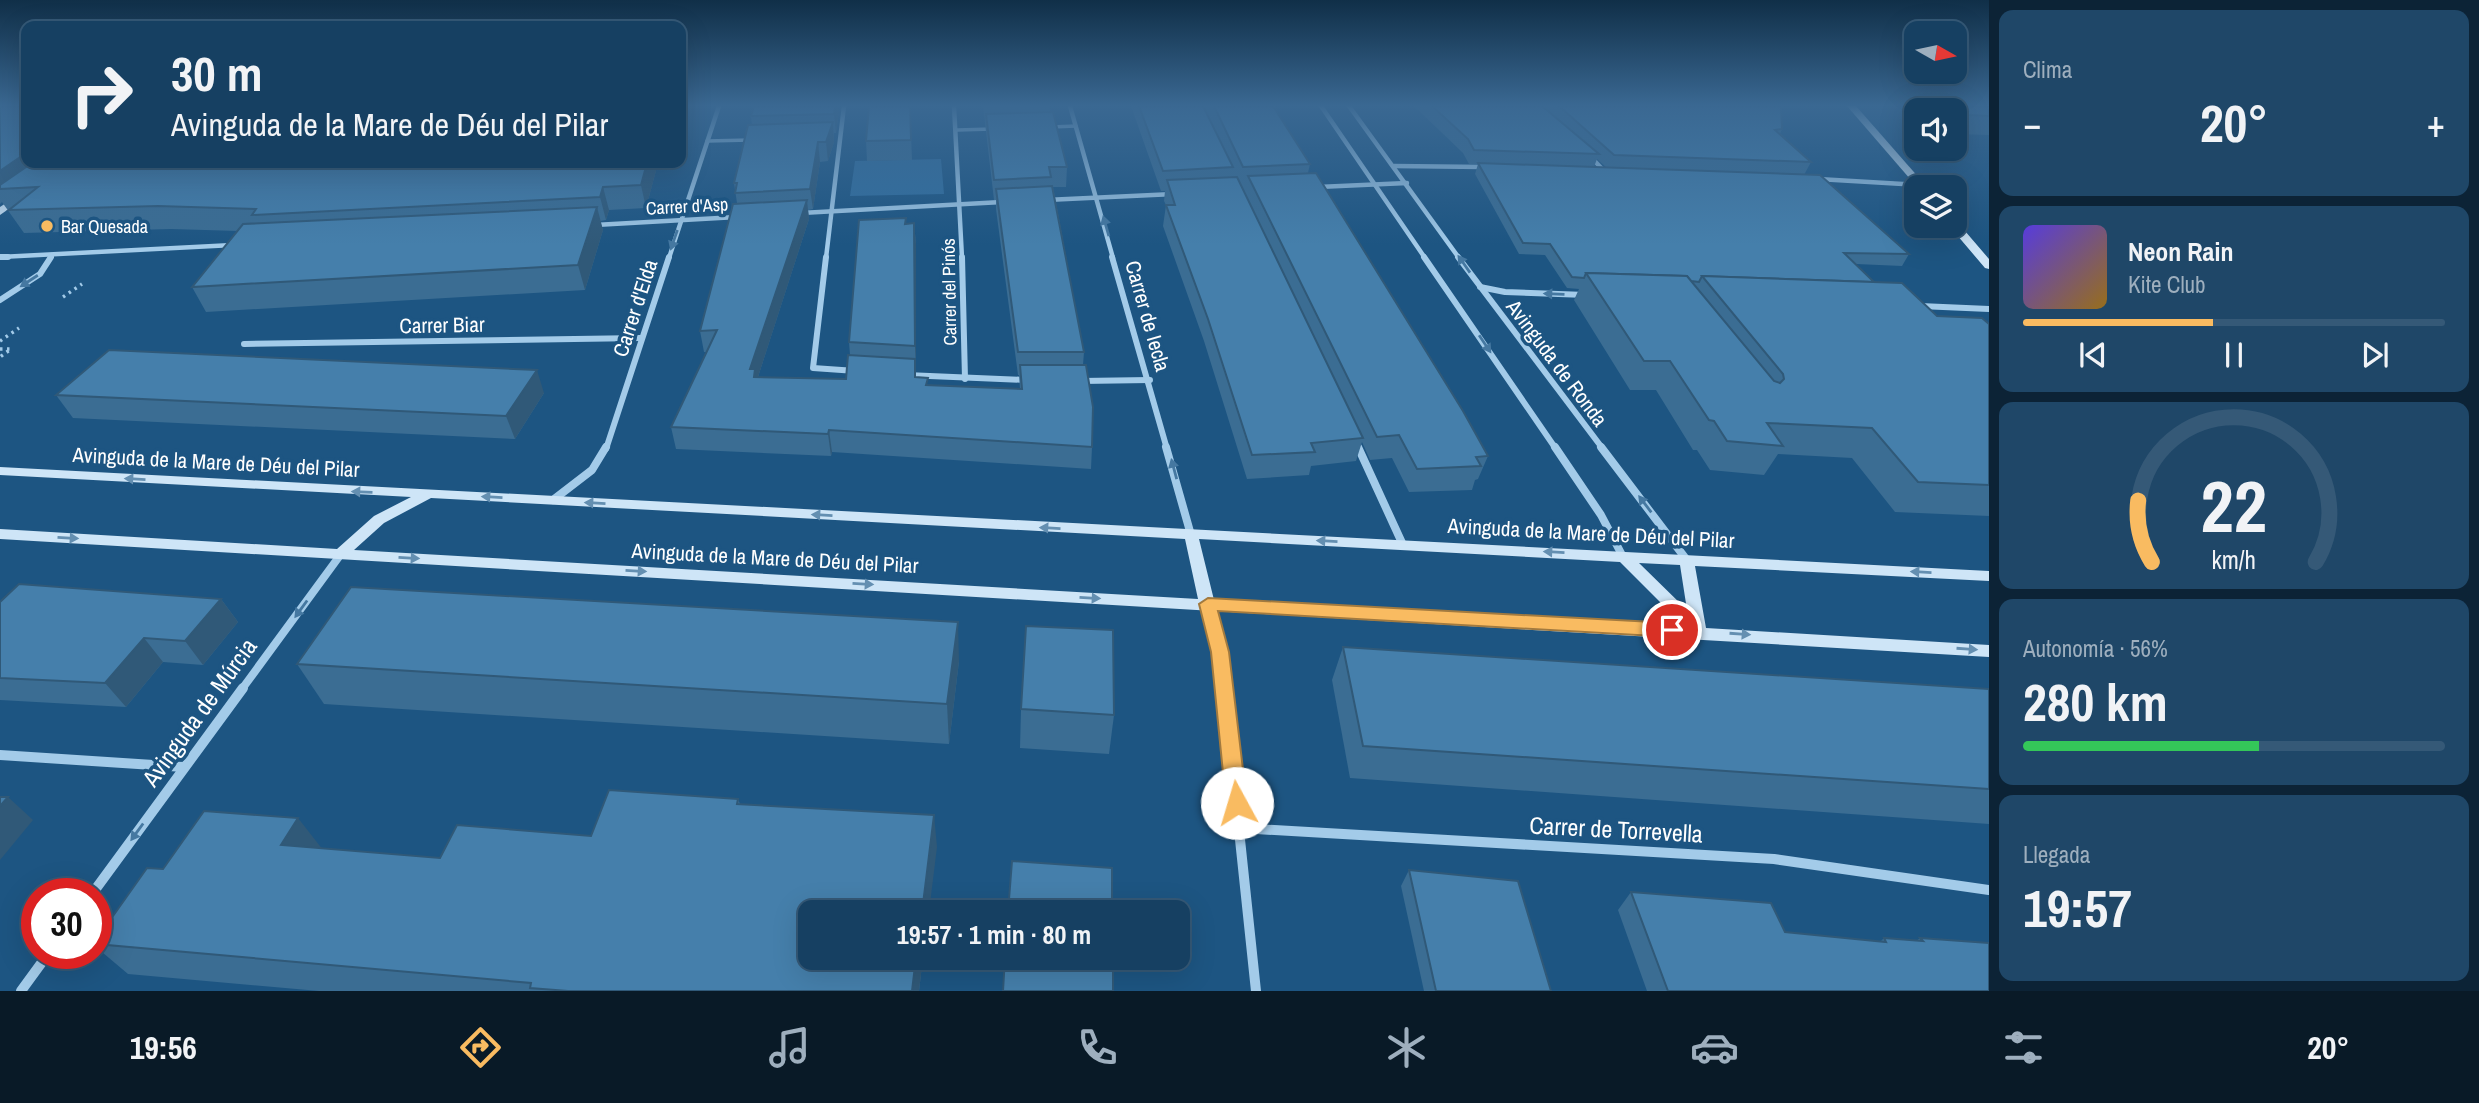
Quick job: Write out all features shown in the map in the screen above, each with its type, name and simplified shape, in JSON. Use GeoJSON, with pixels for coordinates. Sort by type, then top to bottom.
{"type":"FeatureCollection","features":[{"type":"Feature","properties":{"kind":"street","name":"Carrer d'Elda"},"geometry":{"type":"LineString","coordinates":[[553,500],[592,470],[605,451],[703,152]]}},
{"type":"Feature","properties":{"kind":"street"},"geometry":{"type":"LineString","coordinates":[[839,152],[813,368],[868,372]]}},
{"type":"Feature","properties":{"kind":"street","name":"Carrer del Pinós"},"geometry":{"type":"LineString","coordinates":[[958,152],[965,379]]}},
{"type":"Feature","properties":{"kind":"street","name":"Carrer de Iecla"},"geometry":{"type":"LineString","coordinates":[[1084,152],[1150,380],[1191,535]]}},
{"type":"Feature","properties":{"kind":"street"},"geometry":{"type":"LineString","coordinates":[[1353,152],[1601,514],[1622,555],[1699,631]]}},
{"type":"Feature","properties":{"kind":"street","name":"Avinguda de Ronda"},"geometry":{"type":"LineString","coordinates":[[1384,152],[1480,287],[1686,559]]}},
{"type":"Feature","properties":{"kind":"street"},"geometry":{"type":"LineString","coordinates":[[1891,152],[1911,175]]}},
{"type":"Feature","properties":{"kind":"street"},"geometry":{"type":"LineString","coordinates":[[1587,153],[1605,172]]}},
{"type":"Feature","properties":{"kind":"street"},"geometry":{"type":"LineString","coordinates":[[1394,166],[1496,168]]}},
{"type":"Feature","properties":{"kind":"street"},"geometry":{"type":"LineString","coordinates":[[1592,171],[1619,172]]}},
{"type":"Feature","properties":{"kind":"street"},"geometry":{"type":"LineString","coordinates":[[1813,179],[1904,185]]}},
{"type":"Feature","properties":{"kind":"street"},"geometry":{"type":"LineString","coordinates":[[1306,188],[1407,183]]}},
{"type":"Feature","properties":{"kind":"street"},"geometry":{"type":"LineString","coordinates":[[0,212],[33,188]]}},
{"type":"Feature","properties":{"kind":"street"},"geometry":{"type":"LineString","coordinates":[[1042,201],[1188,194]]}},
{"type":"Feature","properties":{"kind":"street"},"geometry":{"type":"LineString","coordinates":[[790,213],[1015,202]]}},
{"type":"Feature","properties":{"kind":"street","name":"Carrer d'Asp"},"geometry":{"type":"LineString","coordinates":[[581,226],[749,216]]}},
{"type":"Feature","properties":{"kind":"street"},"geometry":{"type":"LineString","coordinates":[[1965,238],[1989,266]]}},
{"type":"Feature","properties":{"kind":"street"},"geometry":{"type":"LineString","coordinates":[[0,257],[247,244]]}},
{"type":"Feature","properties":{"kind":"street"},"geometry":{"type":"LineString","coordinates":[[0,300],[40,274],[52,255]]}},
{"type":"Feature","properties":{"kind":"street"},"geometry":{"type":"LineString","coordinates":[[1480,287],[1505,292],[1597,295]]}},
{"type":"Feature","properties":{"kind":"street"},"geometry":{"type":"LineString","coordinates":[[1907,306],[1989,309]]}},
{"type":"Feature","properties":{"kind":"street","name":"Carrer Biar"},"geometry":{"type":"LineString","coordinates":[[244,344],[641,338]]}},
{"type":"Feature","properties":{"kind":"street"},"geometry":{"type":"LineString","coordinates":[[896,374],[1030,380]]}},
{"type":"Feature","properties":{"kind":"street"},"geometry":{"type":"LineString","coordinates":[[1069,381],[1150,380]]}},
{"type":"Feature","properties":{"kind":"street"},"geometry":{"type":"LineString","coordinates":[[1350,428],[1404,545]]}},
{"type":"Feature","properties":{"kind":"street","name":"Avinguda de la Mare de Déu del Pilar"},"geometry":{"type":"LineString","coordinates":[[0,471],[1989,576]]}},
{"type":"Feature","properties":{"kind":"street","name":"Avinguda de la Mare de Déu del Pilar"},"geometry":{"type":"LineString","coordinates":[[341,554],[366,527],[391,509],[431,494]]}},
{"type":"Feature","properties":{"kind":"street","name":"Avinguda de la Mare de Déu del Pilar"},"geometry":{"type":"LineString","coordinates":[[0,534],[1699,631],[1989,651]]}},
{"type":"Feature","properties":{"kind":"street"},"geometry":{"type":"LineString","coordinates":[[1191,535],[1220,652],[1256,991]]}},
{"type":"Feature","properties":{"kind":"street","name":"Avinguda de Múrcia"},"geometry":{"type":"LineString","coordinates":[[104,878],[341,554]]}},
{"type":"Feature","properties":{"kind":"street"},"geometry":{"type":"LineString","coordinates":[[1686,559],[1699,631]]}},
{"type":"Feature","properties":{"kind":"street"},"geometry":{"type":"LineString","coordinates":[[0,755],[184,767]]}},
{"type":"Feature","properties":{"kind":"street","name":"Carrer de Torrevella"},"geometry":{"type":"LineString","coordinates":[[1239,828],[1774,859],[1989,890]]}},
{"type":"Feature","properties":{"kind":"street"},"geometry":{"type":"LineString","coordinates":[[21,991],[37,969]]}},
{"type":"Feature","properties":{"kind":"path"},"geometry":{"type":"LineString","coordinates":[[55,303],[88,281]]}},
{"type":"Feature","properties":{"kind":"path"},"geometry":{"type":"LineString","coordinates":[[0,341],[22,326]]}},
{"type":"Feature","properties":{"kind":"path"},"geometry":{"type":"LineString","coordinates":[[0,349],[11,349],[0,357]]}},
{"type":"Feature","properties":{"kind":"shaded area"},"geometry":{"type":"Polygon","coordinates":[[[941,159],[944,194],[850,196],[855,161],[941,159]]]}},
{"type":"Feature","properties":{"kind":"building"},"geometry":{"type":"Polygon","coordinates":[[[0,152],[21,152],[21,156],[0,171],[0,152]]]}},
{"type":"Feature","properties":{"kind":"building"},"geometry":{"type":"Polygon","coordinates":[[[741,152],[816,152],[810,189],[735,193],[737,183],[734,183],[741,152]]]}},
{"type":"Feature","properties":{"kind":"building"},"geometry":{"type":"Polygon","coordinates":[[[991,152],[1063,152],[1067,167],[1049,167],[1051,177],[994,180],[991,152]]]}},
{"type":"Feature","properties":{"kind":"building"},"geometry":{"type":"Polygon","coordinates":[[[1156,152],[1226,152],[1233,167],[1163,171],[1156,152]]]}},
{"type":"Feature","properties":{"kind":"building"},"geometry":{"type":"Polygon","coordinates":[[[1236,152],[1303,152],[1310,164],[1243,167],[1236,152]]]}},
{"type":"Feature","properties":{"kind":"building"},"geometry":{"type":"Polygon","coordinates":[[[1544,152],[1597,152],[1599,154],[1544,152]]]}},
{"type":"Feature","properties":{"kind":"building"},"geometry":{"type":"Polygon","coordinates":[[[1611,152],[1800,152],[1811,162],[1614,155],[1611,152]]]}},
{"type":"Feature","properties":{"kind":"building"},"geometry":{"type":"Polygon","coordinates":[[[1478,163],[1820,175],[1909,254],[1844,253],[1874,282],[1702,276],[1699,282],[1691,281],[1687,276],[1586,273],[1584,278],[1572,277],[1550,244],[1523,243],[1478,163]]]}},
{"type":"Feature","properties":{"kind":"building"},"geometry":{"type":"Polygon","coordinates":[[[25,168],[646,168],[641,185],[603,187],[600,197],[252,215],[256,209],[158,206],[9,210],[38,187],[0,189],[0,185],[25,168]]]}},
{"type":"Feature","properties":{"kind":"building"},"geometry":{"type":"Polygon","coordinates":[[[1316,173],[1463,411],[1488,456],[1476,457],[1481,466],[1417,469],[1399,435],[1377,437],[1248,176],[1316,173]]]}},
{"type":"Feature","properties":{"kind":"building"},"geometry":{"type":"Polygon","coordinates":[[[1237,177],[1363,438],[1311,443],[1315,452],[1252,455],[1208,319],[1166,205],[1175,205],[1167,180],[1237,177]]]}},
{"type":"Feature","properties":{"kind":"building"},"geometry":{"type":"Polygon","coordinates":[[[1052,186],[1084,352],[1018,352],[996,189],[1052,186]]]}},
{"type":"Feature","properties":{"kind":"building"},"geometry":{"type":"Polygon","coordinates":[[[807,200],[750,369],[755,369],[754,377],[846,379],[848,355],[915,359],[915,377],[928,378],[926,385],[1022,389],[1020,365],[1086,365],[1093,407],[1092,447],[829,430],[828,434],[671,427],[717,330],[700,331],[733,204],[807,200]]]}},
{"type":"Feature","properties":{"kind":"building"},"geometry":{"type":"Polygon","coordinates":[[[597,207],[578,265],[192,287],[243,224],[597,207]]]}},
{"type":"Feature","properties":{"kind":"building"},"geometry":{"type":"Polygon","coordinates":[[[906,218],[905,224],[914,223],[915,346],[849,342],[859,220],[906,218]]]}},
{"type":"Feature","properties":{"kind":"building"},"geometry":{"type":"Polygon","coordinates":[[[1586,273],[1687,276],[1774,381],[1780,383],[1784,379],[1783,374],[1702,276],[1902,283],[1937,316],[1982,318],[1989,324],[1989,485],[1918,482],[1872,428],[1767,423],[1783,446],[1727,441],[1714,421],[1709,420],[1670,361],[1644,361],[1586,273]]]}},
{"type":"Feature","properties":{"kind":"building"},"geometry":{"type":"Polygon","coordinates":[[[109,350],[537,370],[506,416],[56,395],[109,350]]]}},
{"type":"Feature","properties":{"kind":"building"},"geometry":{"type":"Polygon","coordinates":[[[19,584],[221,599],[185,641],[144,638],[105,683],[0,678],[0,602],[19,584]]]}},
{"type":"Feature","properties":{"kind":"building"},"geometry":{"type":"Polygon","coordinates":[[[351,587],[958,622],[947,704],[297,664],[351,587]]]}},
{"type":"Feature","properties":{"kind":"building"},"geometry":{"type":"Polygon","coordinates":[[[1026,626],[1113,630],[1114,715],[1021,709],[1026,626]]]}},
{"type":"Feature","properties":{"kind":"building"},"geometry":{"type":"Polygon","coordinates":[[[1343,647],[1989,689],[1989,789],[1363,746],[1343,647]]]}},
{"type":"Feature","properties":{"kind":"building"},"geometry":{"type":"Polygon","coordinates":[[[609,790],[738,799],[737,804],[934,815],[923,900],[798,900],[798,970],[914,970],[912,991],[568,991],[530,988],[531,983],[112,945],[112,917],[147,868],[163,869],[204,811],[298,818],[281,845],[440,858],[457,825],[591,836],[609,790]]]}},
{"type":"Feature","properties":{"kind":"building"},"geometry":{"type":"Polygon","coordinates":[[[0,797],[8,797],[0,806],[0,797]]]}},
{"type":"Feature","properties":{"kind":"building"},"geometry":{"type":"Polygon","coordinates":[[[1012,861],[1112,868],[1112,900],[1009,900],[1012,861]]]}},
{"type":"Feature","properties":{"kind":"building"},"geometry":{"type":"Polygon","coordinates":[[[1409,870],[1518,881],[1551,991],[1436,991],[1409,870]]]}},
{"type":"Feature","properties":{"kind":"building"},"geometry":{"type":"Polygon","coordinates":[[[1631,892],[1771,903],[1785,932],[1886,942],[1884,938],[1989,943],[1989,991],[1668,991],[1631,892]]]}},
{"type":"Feature","properties":{"kind":"building"},"geometry":{"type":"Polygon","coordinates":[[[1004,970],[1113,970],[1113,991],[1003,991],[1004,970]]]}},
{"type":"Feature","properties":{"kind":"place","name":"Bar Quesada"},"geometry":{"type":"Point","coordinates":[47,226]}},
{"type":"Feature","properties":{"kind":"route"},"geometry":{"type":"LineString","coordinates":[[1237,803],[1220,652],[1208,604],[1672,630]]}}]}
